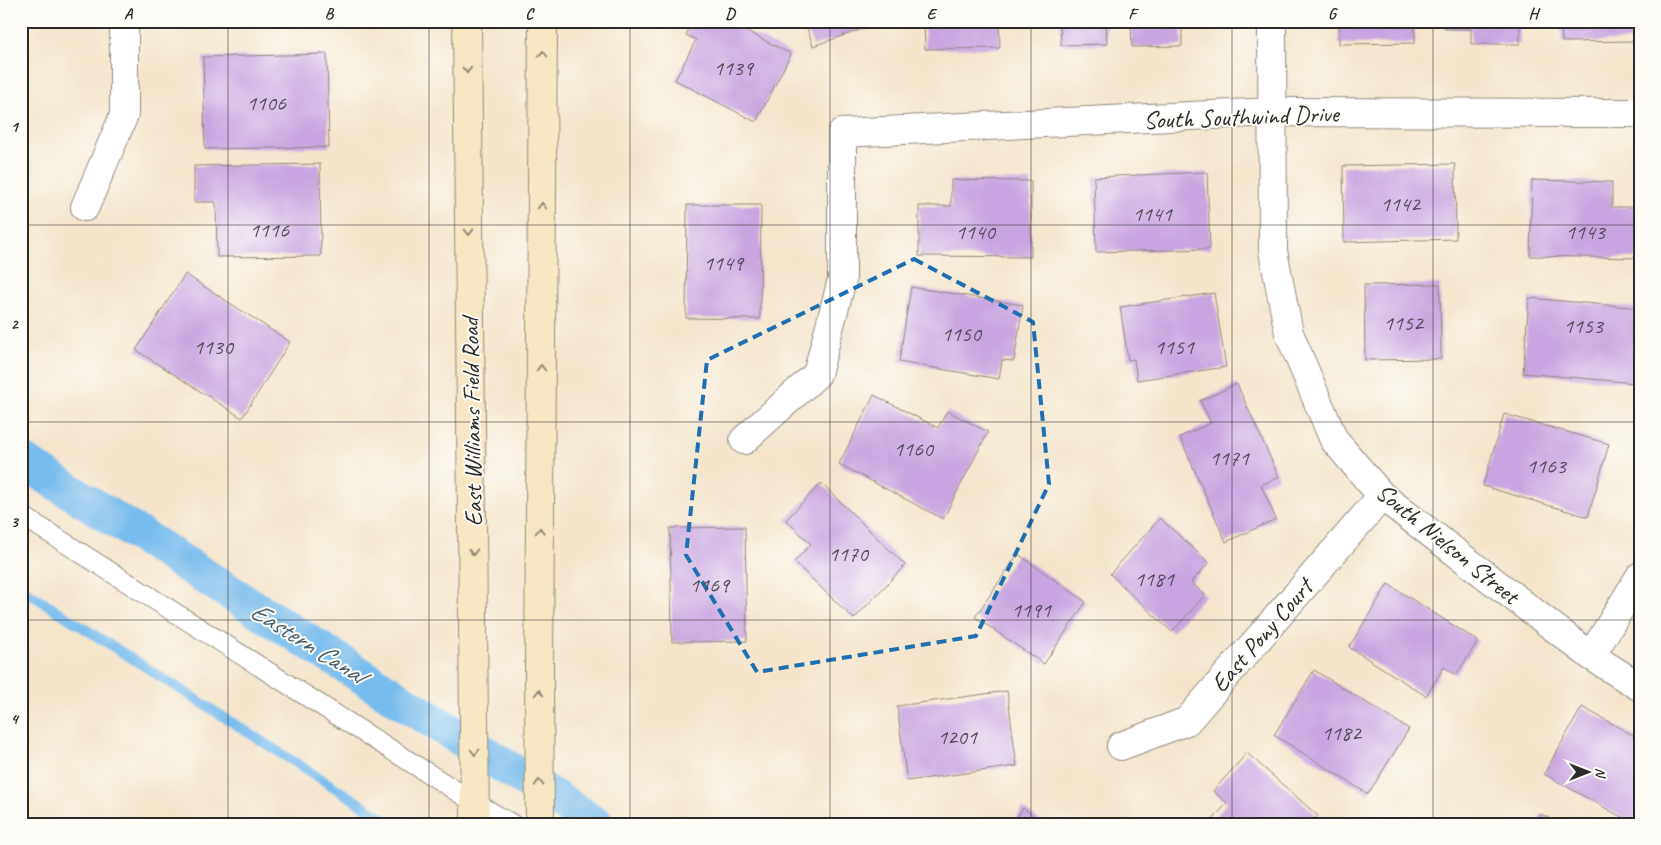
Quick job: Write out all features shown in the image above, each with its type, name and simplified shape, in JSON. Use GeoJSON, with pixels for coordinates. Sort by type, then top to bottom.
{"type":"FeatureCollection","features":[{"type":"Feature","properties":{"kind":"main road","name":"East Williams Field Road"},"geometry":{"type":"LineString","coordinates":[[466,21],[475,813]]}},
{"type":"Feature","properties":{"kind":"main road"},"geometry":{"type":"LineString","coordinates":[[540,824],[543,21]]}},
{"type":"Feature","properties":{"kind":"street"},"geometry":{"type":"LineString","coordinates":[[85,207],[124,115],[124,21]]}},
{"type":"Feature","properties":{"kind":"street","name":"South Nielson Street"},"geometry":{"type":"LineString","coordinates":[[1272,21],[1273,251],[1289,333],[1334,440],[1382,496],[1591,656],[1640,687]]}},
{"type":"Feature","properties":{"kind":"street","name":"South Southwind Drive"},"geometry":{"type":"LineString","coordinates":[[744,440],[817,374],[842,280],[842,133],[1273,112],[1640,113]]}},
{"type":"Feature","properties":{"kind":"street","name":"East Pony Court"},"geometry":{"type":"LineString","coordinates":[[1121,746],[1187,721],[1382,496]]}},
{"type":"Feature","properties":{"kind":"street"},"geometry":{"type":"LineString","coordinates":[[1591,656],[1640,576]]}},
{"type":"Feature","properties":{"kind":"lane"},"geometry":{"type":"LineString","coordinates":[[21,515],[475,813],[512,824]]}},
{"type":"Feature","properties":{"kind":"highlighted area"},"geometry":{"type":"Polygon","coordinates":[[[914,259],[1033,322],[1049,484],[976,636],[757,672],[686,555],[707,360],[914,259]]]}},
{"type":"Feature","properties":{"kind":"building"},"geometry":{"type":"Polygon","coordinates":[[[693,21],[727,21],[791,54],[756,122],[675,80],[696,40],[686,35],[693,21]]]}},
{"type":"Feature","properties":{"kind":"building"},"geometry":{"type":"Polygon","coordinates":[[[805,21],[883,21],[883,22],[813,46],[805,21]]]}},
{"type":"Feature","properties":{"kind":"building"},"geometry":{"type":"Polygon","coordinates":[[[924,21],[999,21],[1000,48],[925,49],[924,21]]]}},
{"type":"Feature","properties":{"kind":"building"},"geometry":{"type":"Polygon","coordinates":[[[1060,21],[1106,21],[1107,44],[1061,45],[1060,21]]]}},
{"type":"Feature","properties":{"kind":"building"},"geometry":{"type":"Polygon","coordinates":[[[1131,21],[1182,21],[1182,46],[1132,47],[1131,21]]]}},
{"type":"Feature","properties":{"kind":"building"},"geometry":{"type":"Polygon","coordinates":[[[1339,21],[1415,21],[1415,43],[1339,44],[1339,21]]]}},
{"type":"Feature","properties":{"kind":"building"},"geometry":{"type":"Polygon","coordinates":[[[1445,21],[1520,21],[1520,44],[1471,44],[1471,29],[1445,29],[1445,21]]]}},
{"type":"Feature","properties":{"kind":"building"},"geometry":{"type":"Polygon","coordinates":[[[1561,21],[1636,21],[1637,41],[1562,42],[1561,21]]]}},
{"type":"Feature","properties":{"kind":"building"},"geometry":{"type":"Polygon","coordinates":[[[327,54],[329,147],[205,149],[203,57],[327,54]]]}},
{"type":"Feature","properties":{"kind":"building"},"geometry":{"type":"Polygon","coordinates":[[[320,164],[321,256],[217,257],[216,202],[194,202],[194,166],[320,164]]]}},
{"type":"Feature","properties":{"kind":"building"},"geometry":{"type":"Polygon","coordinates":[[[1455,164],[1456,239],[1344,242],[1343,166],[1455,164]]]}},
{"type":"Feature","properties":{"kind":"building"},"geometry":{"type":"Polygon","coordinates":[[[1207,172],[1210,249],[1096,252],[1094,177],[1207,172]]]}},
{"type":"Feature","properties":{"kind":"building"},"geometry":{"type":"Polygon","coordinates":[[[951,180],[1031,181],[1031,257],[919,256],[919,206],[951,206],[951,180]]]}},
{"type":"Feature","properties":{"kind":"building"},"geometry":{"type":"Polygon","coordinates":[[[1532,180],[1612,182],[1612,207],[1640,207],[1640,258],[1530,256],[1532,180]]]}},
{"type":"Feature","properties":{"kind":"building"},"geometry":{"type":"Polygon","coordinates":[[[687,205],[761,205],[760,319],[686,318],[687,205]]]}},
{"type":"Feature","properties":{"kind":"building"},"geometry":{"type":"Polygon","coordinates":[[[185,274],[290,342],[242,418],[136,350],[185,274]]]}},
{"type":"Feature","properties":{"kind":"building"},"geometry":{"type":"Polygon","coordinates":[[[1440,284],[1441,359],[1365,360],[1364,285],[1440,284]]]}},
{"type":"Feature","properties":{"kind":"building"},"geometry":{"type":"Polygon","coordinates":[[[911,287],[1023,305],[1014,361],[1002,360],[999,379],[899,362],[911,287]]]}},
{"type":"Feature","properties":{"kind":"building"},"geometry":{"type":"Polygon","coordinates":[[[1214,293],[1226,367],[1137,380],[1134,359],[1128,360],[1120,307],[1214,293]]]}},
{"type":"Feature","properties":{"kind":"building"},"geometry":{"type":"Polygon","coordinates":[[[1529,298],[1640,308],[1636,383],[1523,373],[1529,298]]]}},
{"type":"Feature","properties":{"kind":"building"},"geometry":{"type":"Polygon","coordinates":[[[1237,384],[1279,477],[1261,485],[1276,519],[1226,542],[1180,437],[1211,423],[1200,401],[1237,384]]]}},
{"type":"Feature","properties":{"kind":"building"},"geometry":{"type":"Polygon","coordinates":[[[874,395],[938,428],[947,411],[988,432],[943,519],[839,464],[874,395]]]}},
{"type":"Feature","properties":{"kind":"building"},"geometry":{"type":"Polygon","coordinates":[[[1504,414],[1609,444],[1588,517],[1483,486],[1504,414]]]}},
{"type":"Feature","properties":{"kind":"building"},"geometry":{"type":"Polygon","coordinates":[[[821,483],[905,565],[854,619],[794,562],[811,544],[786,520],[821,483]]]}},
{"type":"Feature","properties":{"kind":"building"},"geometry":{"type":"Polygon","coordinates":[[[1160,518],[1209,563],[1191,582],[1205,595],[1172,632],[1110,574],[1160,518]]]}},
{"type":"Feature","properties":{"kind":"building"},"geometry":{"type":"Polygon","coordinates":[[[745,527],[747,641],[672,642],[670,528],[745,527]]]}},
{"type":"Feature","properties":{"kind":"building"},"geometry":{"type":"Polygon","coordinates":[[[1018,554],[1086,602],[1044,664],[975,617],[1018,554]]]}},
{"type":"Feature","properties":{"kind":"building"},"geometry":{"type":"Polygon","coordinates":[[[1388,584],[1478,641],[1456,675],[1444,667],[1426,696],[1349,647],[1388,584]]]}},
{"type":"Feature","properties":{"kind":"building"},"geometry":{"type":"Polygon","coordinates":[[[1314,670],[1409,729],[1368,794],[1274,735],[1314,670]]]}},
{"type":"Feature","properties":{"kind":"building"},"geometry":{"type":"Polygon","coordinates":[[[1007,691],[1017,766],[907,781],[897,706],[1007,691]]]}},
{"type":"Feature","properties":{"kind":"building"},"geometry":{"type":"Polygon","coordinates":[[[1582,707],[1640,739],[1640,824],[1634,824],[1544,774],[1582,707]]]}},
{"type":"Feature","properties":{"kind":"building"},"geometry":{"type":"Polygon","coordinates":[[[1247,753],[1318,816],[1311,824],[1213,824],[1211,822],[1227,803],[1213,791],[1247,753]]]}},
{"type":"Feature","properties":{"kind":"building"},"geometry":{"type":"Polygon","coordinates":[[[1023,808],[1044,824],[1012,824],[1023,808]]]}},
{"type":"Feature","properties":{"kind":"building"},"geometry":{"type":"Polygon","coordinates":[[[1541,814],[1560,824],[1536,824],[1541,814]]]}},
{"type":"Feature","properties":{"kind":"waterway","name":"Eastern Canal"},"geometry":{"type":"LineString","coordinates":[[21,460],[596,824]]}},
{"type":"Feature","properties":{"kind":"waterway"},"geometry":{"type":"LineString","coordinates":[[21,588],[392,824]]}}]}
